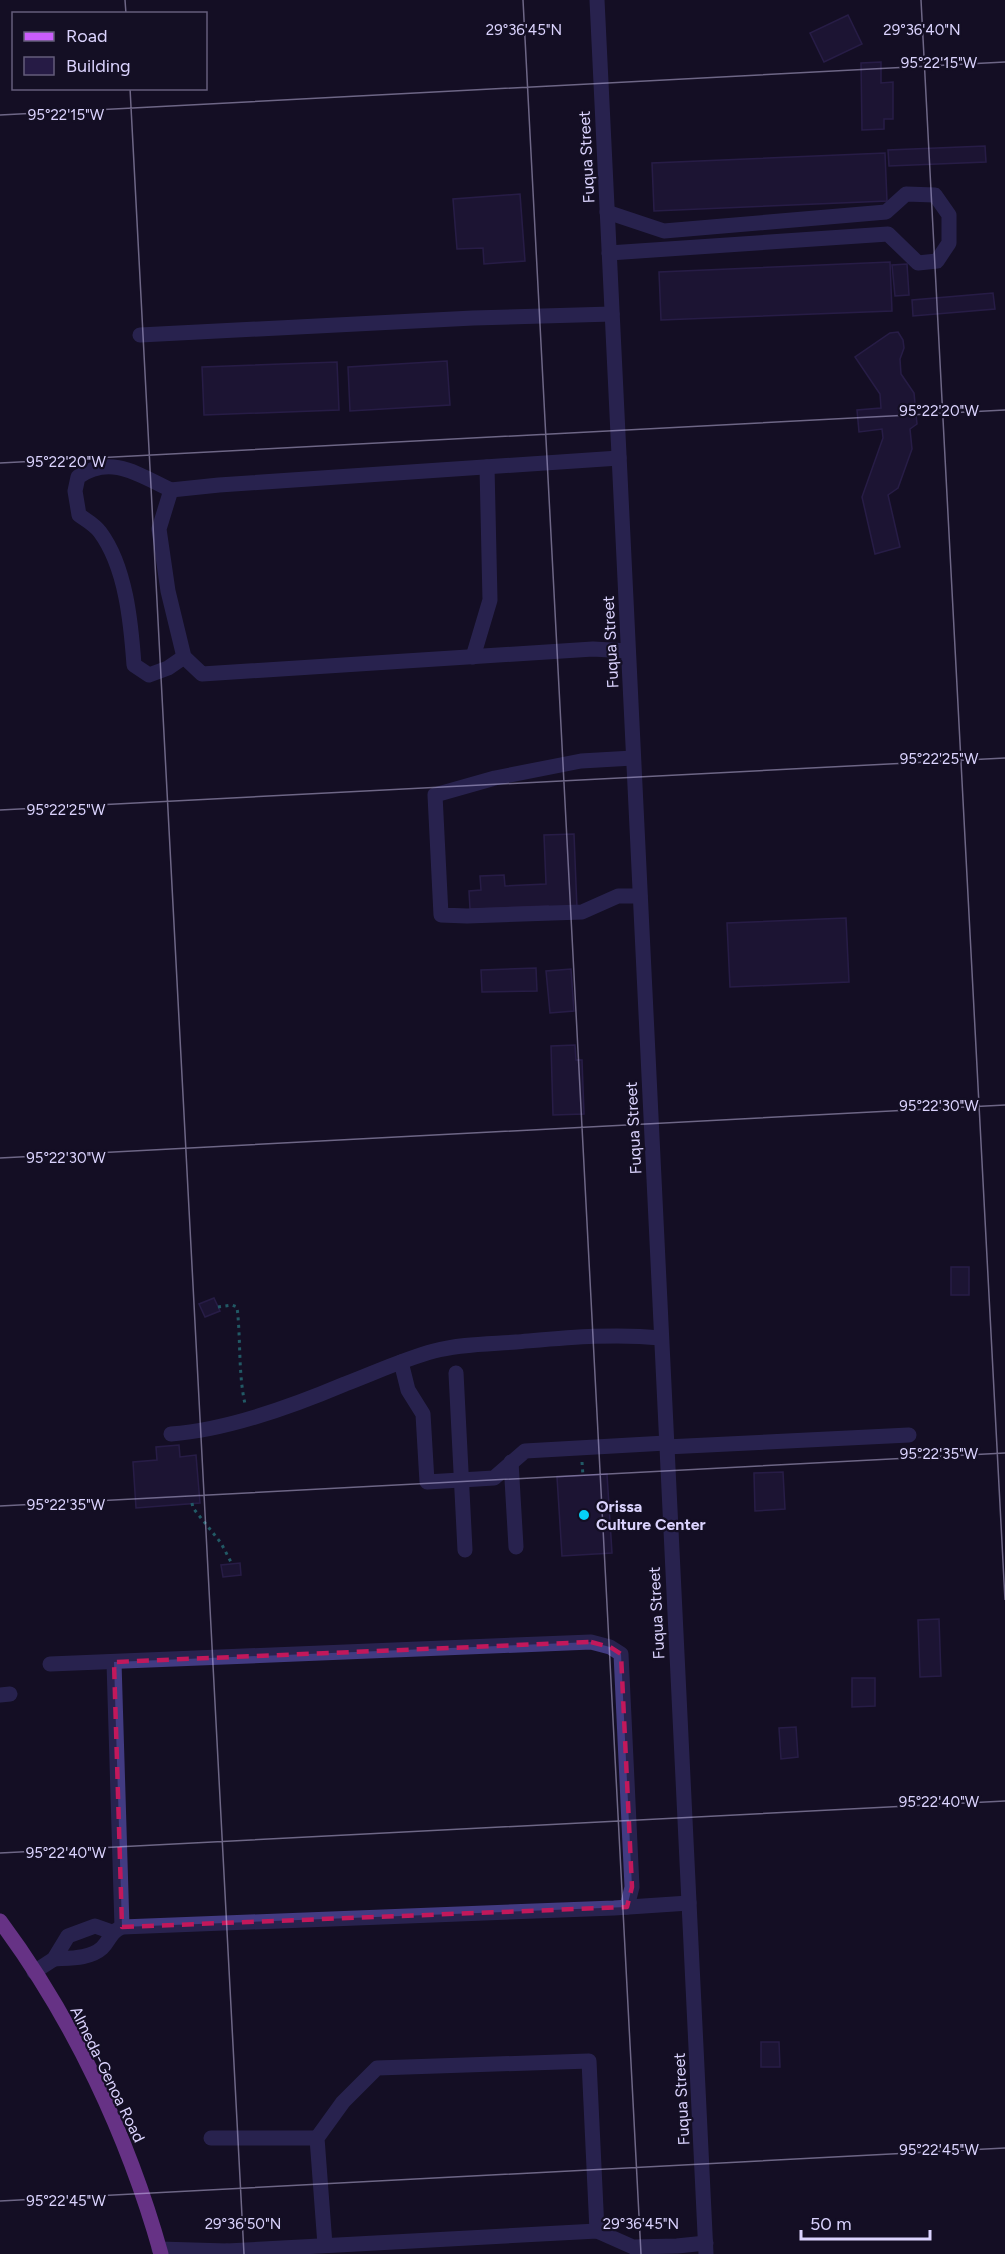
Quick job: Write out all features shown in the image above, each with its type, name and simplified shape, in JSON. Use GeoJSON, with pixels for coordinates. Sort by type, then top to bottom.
{"type":"FeatureCollection","features":[{"type":"Feature","properties":{"kind":"main road","name":"Almeda-Genoa Road"},"geometry":{"type":"LineString","coordinates":[[0,1921],[34,1972],[80,2049],[133,2168],[160,2252]]}},
{"type":"Feature","properties":{"kind":"street","name":"Fuqua Street"},"geometry":{"type":"LineString","coordinates":[[597,0],[706,2248]]}},
{"type":"Feature","properties":{"kind":"street"},"geometry":{"type":"LineString","coordinates":[[607,212],[664,231],[886,212],[906,194],[935,195],[949,215],[949,243],[938,261],[918,263],[888,234],[609,253]]}},
{"type":"Feature","properties":{"kind":"street"},"geometry":{"type":"LineString","coordinates":[[140,335],[473,318],[612,314]]}},
{"type":"Feature","properties":{"kind":"street"},"geometry":{"type":"LineString","coordinates":[[184,657],[168,668],[149,675],[134,665],[131,625],[114,554],[99,530],[79,515],[75,490],[78,477],[91,468],[120,466],[171,490],[219,484],[619,458]]}},
{"type":"Feature","properties":{"kind":"street"},"geometry":{"type":"LineString","coordinates":[[473,657],[490,600],[487,467]]}},
{"type":"Feature","properties":{"kind":"street"},"geometry":{"type":"LineString","coordinates":[[171,490],[159,529],[168,591],[184,657],[202,674],[593,649],[628,651]]}},
{"type":"Feature","properties":{"kind":"street"},"geometry":{"type":"LineString","coordinates":[[633,758],[581,761],[495,778],[435,795],[441,915],[582,912],[618,896],[640,896]]}},
{"type":"Feature","properties":{"kind":"street"},"geometry":{"type":"LineString","coordinates":[[171,1434],[190,1433],[265,1414],[436,1351],[477,1345],[588,1336],[629,1335],[661,1338]]}},
{"type":"Feature","properties":{"kind":"street"},"geometry":{"type":"LineString","coordinates":[[401,1362],[408,1390],[423,1414],[427,1482],[494,1478],[525,1451],[909,1435]]}},
{"type":"Feature","properties":{"kind":"street"},"geometry":{"type":"LineString","coordinates":[[456,1373],[465,1550]]}},
{"type":"Feature","properties":{"kind":"street"},"geometry":{"type":"LineString","coordinates":[[511,1462],[516,1547]]}},
{"type":"Feature","properties":{"kind":"street"},"geometry":{"type":"LineString","coordinates":[[50,1664],[591,1642],[610,1647],[621,1654],[632,1887],[627,1907]]}},
{"type":"Feature","properties":{"kind":"street"},"geometry":{"type":"LineString","coordinates":[[54,1959],[78,1958],[101,1949],[117,1930],[114,1662]]}},
{"type":"Feature","properties":{"kind":"street"},"geometry":{"type":"LineString","coordinates":[[34,1972],[54,1959],[68,1936],[95,1926],[117,1930],[689,1903]]}},
{"type":"Feature","properties":{"kind":"street"},"geometry":{"type":"LineString","coordinates":[[325,2245],[317,2138],[343,2102],[377,2068],[589,2061],[597,2231]]}},
{"type":"Feature","properties":{"kind":"street"},"geometry":{"type":"LineString","coordinates":[[211,2138],[317,2138]]}},
{"type":"Feature","properties":{"kind":"street"},"geometry":{"type":"LineString","coordinates":[[160,2252],[227,2252],[597,2231],[633,2247],[706,2248]]}},
{"type":"Feature","properties":{"kind":"path"},"geometry":{"type":"LineString","coordinates":[[218,1307],[232,1305],[237,1307],[244,1399]]}},
{"type":"Feature","properties":{"kind":"path"},"geometry":{"type":"LineString","coordinates":[[192,1503],[193,1508],[221,1543],[232,1564]]}},
{"type":"Feature","properties":{"kind":"highlighted area"},"geometry":{"type":"Polygon","coordinates":[[[591,1642],[610,1647],[621,1654],[632,1887],[627,1907],[122,1927],[114,1662],[591,1642]]]}},
{"type":"Feature","properties":{"kind":"building"},"geometry":{"type":"Polygon","coordinates":[[[848,15],[862,44],[824,62],[810,33],[848,15]]]}},
{"type":"Feature","properties":{"kind":"building"},"geometry":{"type":"Polygon","coordinates":[[[881,62],[881,83],[893,82],[893,119],[884,119],[884,129],[862,130],[861,63],[881,62]]]}},
{"type":"Feature","properties":{"kind":"building"},"geometry":{"type":"Polygon","coordinates":[[[985,146],[986,162],[889,166],[888,150],[985,146]]]}},
{"type":"Feature","properties":{"kind":"building"},"geometry":{"type":"Polygon","coordinates":[[[885,153],[887,201],[654,211],[652,163],[885,153]]]}},
{"type":"Feature","properties":{"kind":"building"},"geometry":{"type":"Polygon","coordinates":[[[520,194],[525,261],[484,264],[483,248],[457,249],[453,199],[520,194]]]}},
{"type":"Feature","properties":{"kind":"building"},"geometry":{"type":"Polygon","coordinates":[[[890,262],[892,311],[661,320],[659,272],[890,262]]]}},
{"type":"Feature","properties":{"kind":"building"},"geometry":{"type":"Polygon","coordinates":[[[907,264],[909,295],[895,296],[892,265],[907,264]]]}},
{"type":"Feature","properties":{"kind":"building"},"geometry":{"type":"Polygon","coordinates":[[[993,293],[995,309],[913,316],[912,300],[993,293]]]}},
{"type":"Feature","properties":{"kind":"building"},"geometry":{"type":"Polygon","coordinates":[[[898,332],[903,340],[904,348],[900,359],[901,374],[914,393],[917,424],[910,429],[912,449],[898,488],[888,495],[900,547],[875,554],[862,497],[883,438],[882,429],[859,432],[857,410],[881,408],[880,394],[855,357],[890,333],[898,332]]]}},
{"type":"Feature","properties":{"kind":"building"},"geometry":{"type":"Polygon","coordinates":[[[447,361],[450,405],[350,411],[348,367],[447,361]]]}},
{"type":"Feature","properties":{"kind":"building"},"geometry":{"type":"Polygon","coordinates":[[[337,362],[339,410],[204,415],[202,367],[337,362]]]}},
{"type":"Feature","properties":{"kind":"building"},"geometry":{"type":"Polygon","coordinates":[[[574,834],[577,909],[548,910],[548,906],[470,909],[469,891],[481,890],[480,876],[504,875],[505,886],[546,884],[544,835],[574,834]]]}},
{"type":"Feature","properties":{"kind":"building"},"geometry":{"type":"Polygon","coordinates":[[[846,918],[849,982],[730,987],[727,923],[846,918]]]}},
{"type":"Feature","properties":{"kind":"building"},"geometry":{"type":"Polygon","coordinates":[[[536,968],[537,991],[482,992],[481,970],[536,968]]]}},
{"type":"Feature","properties":{"kind":"building"},"geometry":{"type":"Polygon","coordinates":[[[571,969],[574,1011],[550,1013],[546,971],[571,969]]]}},
{"type":"Feature","properties":{"kind":"building"},"geometry":{"type":"Polygon","coordinates":[[[575,1045],[576,1060],[582,1060],[584,1114],[553,1115],[551,1046],[575,1045]]]}},
{"type":"Feature","properties":{"kind":"building"},"geometry":{"type":"Polygon","coordinates":[[[951,1267],[969,1267],[969,1295],[951,1295],[951,1267]]]}},
{"type":"Feature","properties":{"kind":"building"},"geometry":{"type":"Polygon","coordinates":[[[214,1298],[220,1311],[205,1317],[199,1304],[214,1298]]]}},
{"type":"Feature","properties":{"kind":"building"},"geometry":{"type":"Polygon","coordinates":[[[179,1445],[180,1457],[196,1455],[200,1503],[136,1508],[133,1462],[157,1460],[156,1447],[179,1445]]]}},
{"type":"Feature","properties":{"kind":"building"},"geometry":{"type":"Polygon","coordinates":[[[783,1472],[785,1509],[755,1511],[754,1473],[783,1472]]]}},
{"type":"Feature","properties":{"kind":"building","name":"Orissa Culture Center"},"geometry":{"type":"Polygon","coordinates":[[[607,1474],[612,1553],[562,1556],[557,1477],[607,1474]]]}},
{"type":"Feature","properties":{"kind":"building"},"geometry":{"type":"Polygon","coordinates":[[[240,1563],[241,1575],[223,1577],[221,1565],[240,1563]]]}},
{"type":"Feature","properties":{"kind":"building"},"geometry":{"type":"Polygon","coordinates":[[[939,1619],[941,1676],[920,1677],[918,1620],[939,1619]]]}},
{"type":"Feature","properties":{"kind":"building"},"geometry":{"type":"Polygon","coordinates":[[[852,1678],[875,1678],[875,1706],[852,1707],[852,1678]]]}},
{"type":"Feature","properties":{"kind":"building"},"geometry":{"type":"Polygon","coordinates":[[[796,1727],[798,1757],[781,1759],[779,1728],[796,1727]]]}},
{"type":"Feature","properties":{"kind":"building"},"geometry":{"type":"Polygon","coordinates":[[[761,2042],[779,2042],[780,2067],[761,2067],[761,2042]]]}},
{"type":"Feature","properties":{"kind":"place","name":"Orissa Culture Center"},"geometry":{"type":"Point","coordinates":[584,1515]}}]}
